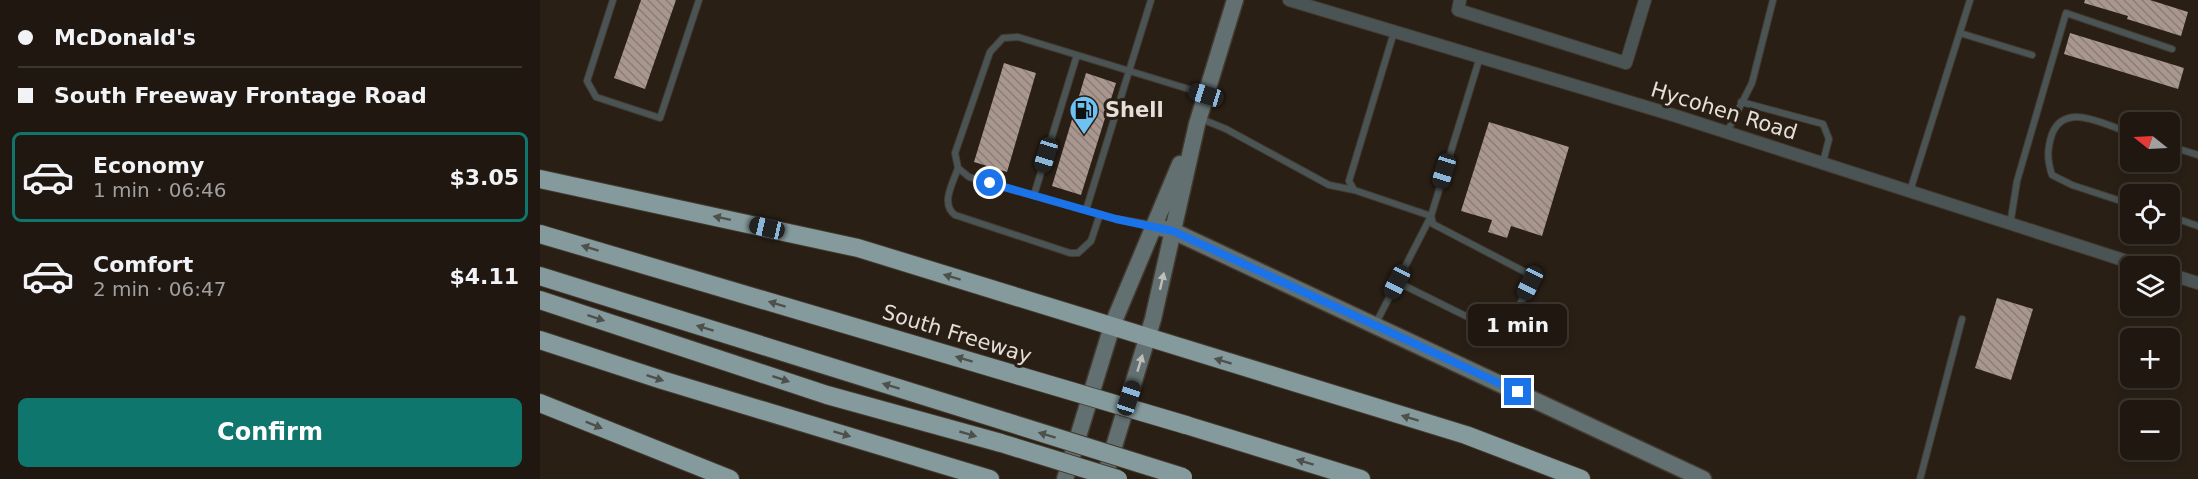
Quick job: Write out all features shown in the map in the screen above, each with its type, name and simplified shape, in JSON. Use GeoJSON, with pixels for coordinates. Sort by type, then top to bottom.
{"type":"FeatureCollection","features":[{"type":"Feature","properties":{"kind":"highway"},"geometry":{"type":"LineString","coordinates":[[540,178],[858,248],[1466,435],[1581,479]]}},
{"type":"Feature","properties":{"kind":"highway","name":"South Freeway"},"geometry":{"type":"LineString","coordinates":[[540,234],[1361,479]]}},
{"type":"Feature","properties":{"kind":"highway"},"geometry":{"type":"LineString","coordinates":[[540,276],[1186,478]]}},
{"type":"Feature","properties":{"kind":"highway"},"geometry":{"type":"LineString","coordinates":[[540,300],[827,395],[1001,443],[1118,479]]}},
{"type":"Feature","properties":{"kind":"highway"},"geometry":{"type":"LineString","coordinates":[[540,340],[662,380],[990,479]]}},
{"type":"Feature","properties":{"kind":"highway"},"geometry":{"type":"LineString","coordinates":[[540,403],[730,479]]}},
{"type":"Feature","properties":{"kind":"main road"},"geometry":{"type":"LineString","coordinates":[[1104,479],[1148,338],[1198,121],[1235,0]]}},
{"type":"Feature","properties":{"kind":"main road"},"geometry":{"type":"LineString","coordinates":[[1065,479],[1112,326],[1198,121]]}},
{"type":"Feature","properties":{"kind":"main road"},"geometry":{"type":"LineString","coordinates":[[1154,226],[1173,231],[1703,479]]}},
{"type":"Feature","properties":{"kind":"street","name":"Hycohen Road"},"geometry":{"type":"LineString","coordinates":[[1289,0],[1727,132],[2120,259]]}},
{"type":"Feature","properties":{"kind":"street"},"geometry":{"type":"LineString","coordinates":[[1460,0],[1458,10],[1626,63],[1645,0]]}},
{"type":"Feature","properties":{"kind":"street"},"geometry":{"type":"LineString","coordinates":[[2180,277],[2198,283]]}},
{"type":"Feature","properties":{"kind":"lane"},"geometry":{"type":"LineString","coordinates":[[613,0],[587,81],[596,97],[660,118],[699,0]]}},
{"type":"Feature","properties":{"kind":"lane"},"geometry":{"type":"LineString","coordinates":[[1086,210],[1152,0]]}},
{"type":"Feature","properties":{"kind":"lane"},"geometry":{"type":"LineString","coordinates":[[1727,132],[1752,84],[1773,0]]}},
{"type":"Feature","properties":{"kind":"lane"},"geometry":{"type":"LineString","coordinates":[[1909,192],[1970,0]]}},
{"type":"Feature","properties":{"kind":"lane"},"geometry":{"type":"LineString","coordinates":[[2010,225],[2019,171],[2066,13],[2172,49]]}},
{"type":"Feature","properties":{"kind":"lane"},"geometry":{"type":"LineString","coordinates":[[1354,190],[1349,181],[1395,32]]}},
{"type":"Feature","properties":{"kind":"lane"},"geometry":{"type":"LineString","coordinates":[[1960,33],[2032,55]]}},
{"type":"Feature","properties":{"kind":"lane"},"geometry":{"type":"LineString","coordinates":[[1100,214],[1094,234],[1085,248],[1078,253],[955,215],[949,210],[947,204],[958,168],[954,153],[990,52],[1003,38],[1018,37],[1206,95]]}},
{"type":"Feature","properties":{"kind":"lane"},"geometry":{"type":"LineString","coordinates":[[1034,195],[1077,55]]}},
{"type":"Feature","properties":{"kind":"lane"},"geometry":{"type":"LineString","coordinates":[[1375,325],[1431,216],[1480,57]]}},
{"type":"Feature","properties":{"kind":"lane"},"geometry":{"type":"LineString","coordinates":[[1741,102],[1823,124],[1829,139],[1822,162]]}},
{"type":"Feature","properties":{"kind":"lane"},"geometry":{"type":"LineString","coordinates":[[2120,130],[2075,116],[2063,118],[2055,128],[2047,160],[2052,175],[2072,185],[2120,201]]}},
{"type":"Feature","properties":{"kind":"lane"},"geometry":{"type":"LineString","coordinates":[[1198,121],[1226,129],[1329,185],[1354,190],[1431,216]]}},
{"type":"Feature","properties":{"kind":"lane"},"geometry":{"type":"LineString","coordinates":[[2180,149],[2198,155]]}},
{"type":"Feature","properties":{"kind":"lane"},"geometry":{"type":"LineString","coordinates":[[958,168],[969,177],[1100,214],[1154,226]]}},
{"type":"Feature","properties":{"kind":"lane"},"geometry":{"type":"LineString","coordinates":[[1397,282],[1496,331],[1509,328],[1530,283],[1527,273],[1433,224],[1431,216]]}},
{"type":"Feature","properties":{"kind":"lane"},"geometry":{"type":"LineString","coordinates":[[2180,220],[2198,226]]}},
{"type":"Feature","properties":{"kind":"lane"},"geometry":{"type":"LineString","coordinates":[[1920,479],[1962,320]]}},
{"type":"Feature","properties":{"kind":"building"},"geometry":{"type":"Polygon","coordinates":[[[641,0],[676,0],[645,89],[614,78],[641,0]]]}},
{"type":"Feature","properties":{"kind":"building"},"geometry":{"type":"Polygon","coordinates":[[[2085,0],[2150,0],[2188,12],[2181,36],[2127,19],[2128,16],[2084,3],[2085,0]]]}},
{"type":"Feature","properties":{"kind":"building"},"geometry":{"type":"Polygon","coordinates":[[[2070,33],[2184,68],[2178,89],[2064,54],[2070,33]]]}},
{"type":"Feature","properties":{"kind":"building"},"geometry":{"type":"Polygon","coordinates":[[[1004,63],[1036,73],[1007,172],[974,162],[1004,63]]]}},
{"type":"Feature","properties":{"kind":"building","name":"Shell"},"geometry":{"type":"Polygon","coordinates":[[[1086,73],[1116,83],[1081,195],[1052,186],[1086,73]]]}},
{"type":"Feature","properties":{"kind":"building"},"geometry":{"type":"Polygon","coordinates":[[[1489,122],[1569,147],[1542,236],[1511,226],[1507,238],[1488,232],[1492,220],[1461,211],[1489,122]]]}},
{"type":"Feature","properties":{"kind":"building"},"geometry":{"type":"Polygon","coordinates":[[[1997,298],[2033,309],[2011,380],[1975,368],[1997,298]]]}},
{"type":"Feature","properties":{"kind":"place","name":"Shell"},"geometry":{"type":"Point","coordinates":[1084,136]}},
{"type":"Feature","properties":{"kind":"route"},"geometry":{"type":"LineString","coordinates":[[990,183],[1116,219],[1173,231],[1518,392]]}}]}
